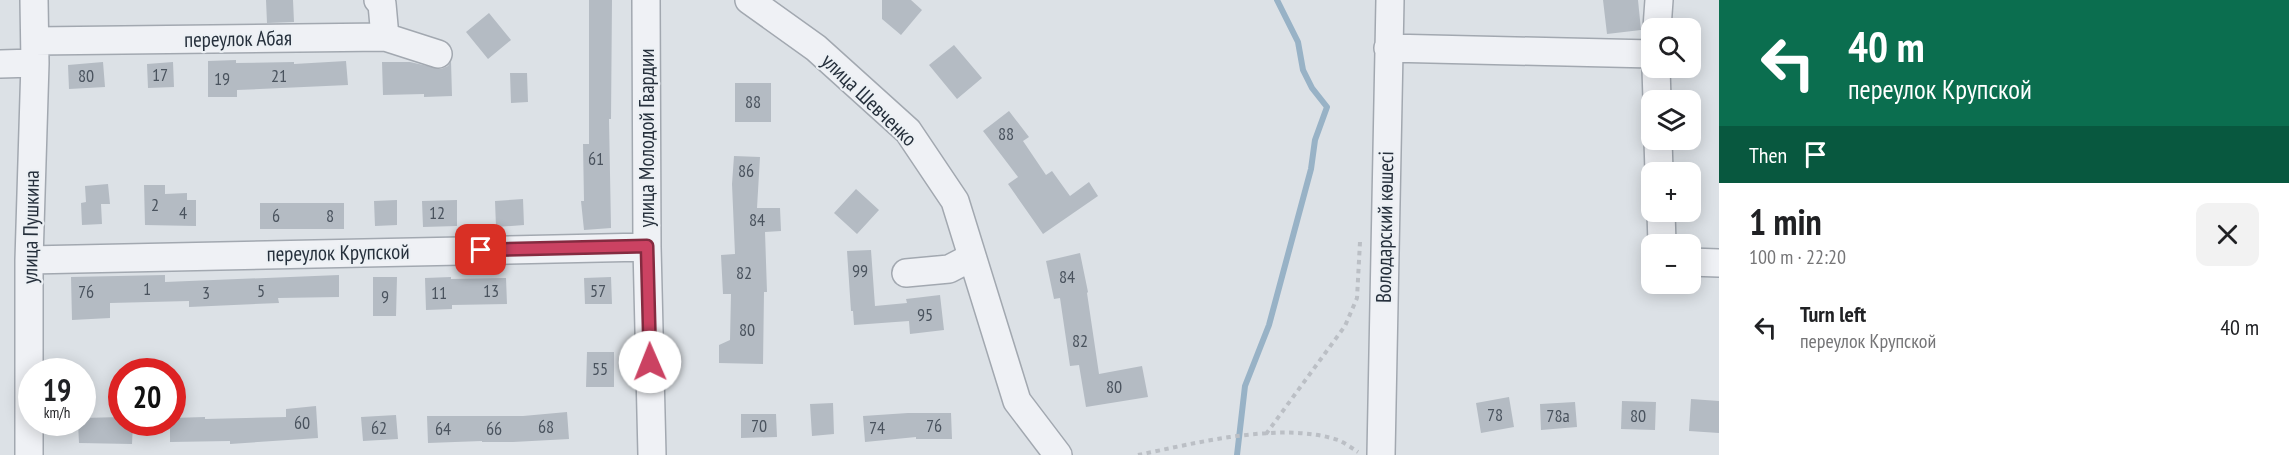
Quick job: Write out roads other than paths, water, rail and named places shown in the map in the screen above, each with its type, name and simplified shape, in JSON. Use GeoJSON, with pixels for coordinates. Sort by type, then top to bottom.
{"type":"FeatureCollection","features":[{"type":"Feature","properties":{"kind":"street","name":"улица Пушкина"},"geometry":{"type":"LineString","coordinates":[[29,455],[29,260],[35,52],[34,0]]}},
{"type":"Feature","properties":{"kind":"street"},"geometry":{"type":"LineString","coordinates":[[378,0],[382,3],[385,37]]}},
{"type":"Feature","properties":{"kind":"street","name":"улица Молодой Гвардии"},"geometry":{"type":"LineString","coordinates":[[646,0],[647,246],[652,455]]}},
{"type":"Feature","properties":{"kind":"street","name":"улица Шевченко"},"geometry":{"type":"LineString","coordinates":[[749,0],[816,48],[908,131],[955,201],[1017,401],[1058,455]]}},
{"type":"Feature","properties":{"kind":"street","name":"Володарский көшесі"},"geometry":{"type":"LineString","coordinates":[[1381,455],[1390,0]]}},
{"type":"Feature","properties":{"kind":"street"},"geometry":{"type":"LineString","coordinates":[[1658,18],[1659,0]]}},
{"type":"Feature","properties":{"kind":"street","name":"переулок Абая"},"geometry":{"type":"LineString","coordinates":[[0,64],[35,52],[385,37],[438,54]]}},
{"type":"Feature","properties":{"kind":"street"},"geometry":{"type":"LineString","coordinates":[[1388,48],[1641,54]]}},
{"type":"Feature","properties":{"kind":"street","name":"переулок Крупской"},"geometry":{"type":"LineString","coordinates":[[29,260],[647,246]]}},
{"type":"Feature","properties":{"kind":"street"},"geometry":{"type":"LineString","coordinates":[[906,273],[950,270],[972,257]]}},
{"type":"Feature","properties":{"kind":"street"},"geometry":{"type":"LineString","coordinates":[[1701,262],[1719,263]]}},
{"type":"Feature","properties":{"kind":"waterway"},"geometry":{"type":"LineString","coordinates":[[1237,455],[1245,386],[1269,325],[1311,169],[1315,140],[1327,107],[1312,88],[1303,70],[1298,42],[1277,0]]}}]}
